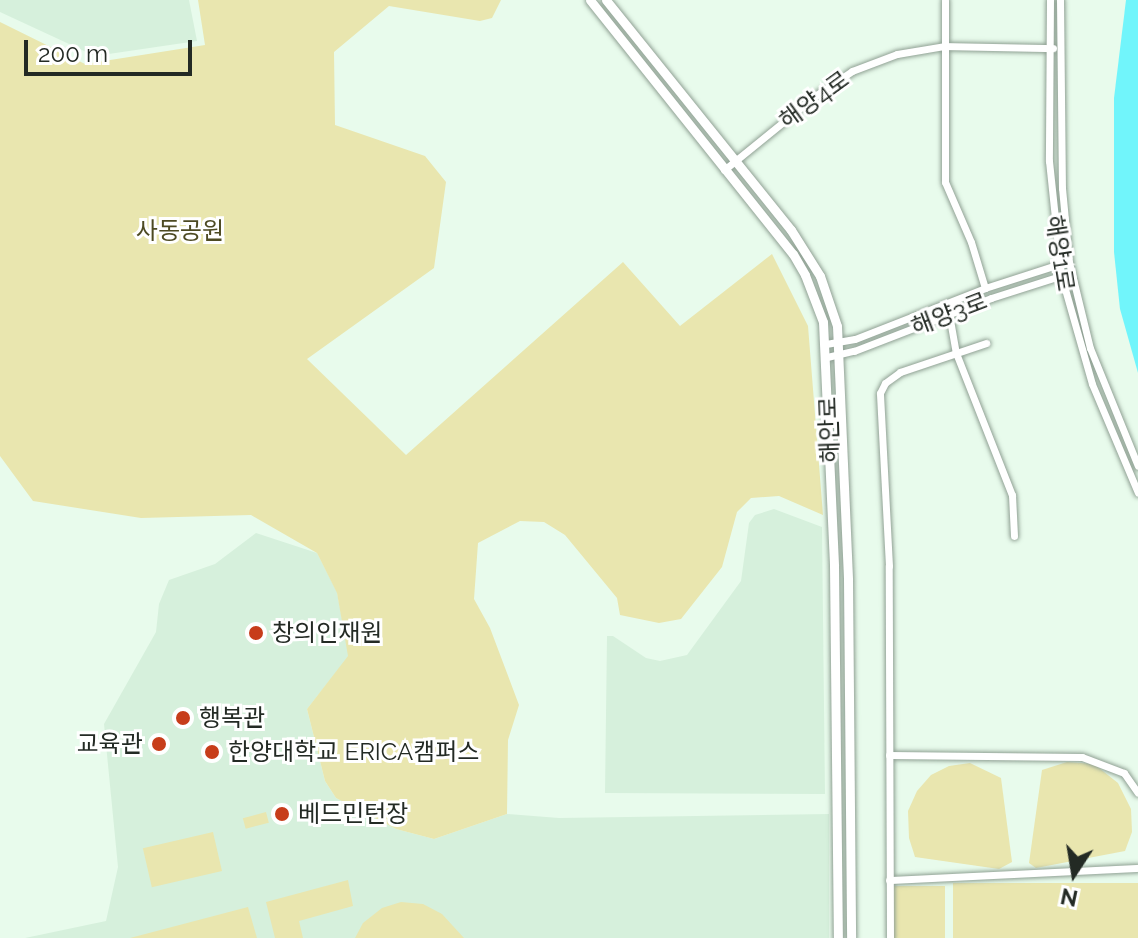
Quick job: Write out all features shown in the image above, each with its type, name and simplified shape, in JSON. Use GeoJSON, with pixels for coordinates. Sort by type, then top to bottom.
{"type":"FeatureCollection","features":[{"type":"Feature","properties":{"kind":"main road","name":"해안로"},"geometry":{"type":"LineString","coordinates":[[590,0],[793,254],[814,295],[827,357],[834,566],[838,938]]}},
{"type":"Feature","properties":{"kind":"main road","name":"해안로"},"geometry":{"type":"LineString","coordinates":[[606,0],[810,257],[829,297],[840,355],[848,580],[851,938]]}},
{"type":"Feature","properties":{"kind":"street"},"geometry":{"type":"LineString","coordinates":[[945,0],[945,182],[971,242],[985,288]]}},
{"type":"Feature","properties":{"kind":"street","name":"해양1로"},"geometry":{"type":"LineString","coordinates":[[1050,0],[1049,161],[1059,264],[1087,372],[1138,493]]}},
{"type":"Feature","properties":{"kind":"street","name":"해양1로"},"geometry":{"type":"LineString","coordinates":[[1060,0],[1062,188],[1069,262],[1094,359],[1138,466]]}},
{"type":"Feature","properties":{"kind":"street","name":"해양4로"},"geometry":{"type":"LineString","coordinates":[[724,170],[815,96],[852,71],[897,54],[945,46],[1059,48]]}},
{"type":"Feature","properties":{"kind":"street","name":"해양3로"},"geometry":{"type":"LineString","coordinates":[[826,344],[1069,262]]}},
{"type":"Feature","properties":{"kind":"street","name":"해양3로"},"geometry":{"type":"LineString","coordinates":[[827,357],[1071,272]]}},
{"type":"Feature","properties":{"kind":"street"},"geometry":{"type":"LineString","coordinates":[[949,314],[956,353],[1012,495],[1014,536]]}},
{"type":"Feature","properties":{"kind":"street"},"geometry":{"type":"LineString","coordinates":[[890,938],[889,566],[880,393],[885,383],[900,372],[986,343]]}},
{"type":"Feature","properties":{"kind":"street"},"geometry":{"type":"LineString","coordinates":[[889,755],[1082,757],[1124,773],[1138,793]]}},
{"type":"Feature","properties":{"kind":"street"},"geometry":{"type":"LineString","coordinates":[[889,880],[1138,868]]}},
{"type":"Feature","properties":{"kind":"shaded area"},"geometry":{"type":"Polygon","coordinates":[[[0,0],[189,0],[197,41],[95,56],[0,12],[0,0]]]}},
{"type":"Feature","properties":{"kind":"shaded area"},"geometry":{"type":"Polygon","coordinates":[[[774,509],[822,527],[825,794],[605,793],[607,636],[613,636],[646,658],[660,661],[687,655],[741,581],[749,523],[755,515],[774,509]]]}},
{"type":"Feature","properties":{"kind":"shaded area","name":"한양대학교 ERICA캠퍼스"},"geometry":{"type":"Polygon","coordinates":[[[256,533],[317,553],[337,592],[349,656],[307,709],[325,781],[336,798],[396,829],[434,839],[507,814],[559,818],[829,814],[829,938],[25,938],[106,921],[118,867],[104,724],[156,632],[159,604],[169,580],[215,564],[256,533]]]}},
{"type":"Feature","properties":{"kind":"green space","name":"사동공원"},"geometry":{"type":"Polygon","coordinates":[[[198,0],[501,0],[492,18],[480,21],[389,6],[334,52],[335,125],[425,156],[446,182],[434,268],[307,359],[406,455],[623,262],[680,326],[772,254],[808,326],[823,515],[779,496],[751,498],[737,512],[722,567],[681,619],[659,623],[620,615],[617,598],[565,535],[544,522],[520,521],[478,543],[474,599],[490,628],[519,705],[508,740],[507,814],[434,839],[396,829],[336,798],[325,781],[307,709],[348,656],[337,593],[317,553],[251,515],[141,518],[33,501],[0,456],[0,22],[85,64],[205,45],[198,0]]]}},
{"type":"Feature","properties":{"kind":"green space"},"geometry":{"type":"Polygon","coordinates":[[[1067,762],[1094,764],[1118,783],[1131,809],[1132,832],[1125,851],[1036,868],[1029,863],[1042,770],[1067,762]]]}},
{"type":"Feature","properties":{"kind":"green space"},"geometry":{"type":"Polygon","coordinates":[[[970,763],[1001,778],[1012,862],[999,869],[915,857],[909,838],[908,811],[917,791],[931,775],[949,766],[970,763]]]}},
{"type":"Feature","properties":{"kind":"green space"},"geometry":{"type":"Polygon","coordinates":[[[266,812],[269,823],[246,829],[243,818],[266,812]]]}},
{"type":"Feature","properties":{"kind":"green space"},"geometry":{"type":"Polygon","coordinates":[[[213,832],[222,871],[152,887],[143,848],[213,832]]]}},
{"type":"Feature","properties":{"kind":"green space"},"geometry":{"type":"Polygon","coordinates":[[[348,880],[353,906],[299,921],[303,938],[275,938],[266,902],[348,880]]]}},
{"type":"Feature","properties":{"kind":"green space"},"geometry":{"type":"Polygon","coordinates":[[[953,883],[1138,883],[1138,938],[953,938],[953,883]]]}},
{"type":"Feature","properties":{"kind":"green space"},"geometry":{"type":"Polygon","coordinates":[[[893,886],[945,886],[945,938],[893,938],[893,886]]]}},
{"type":"Feature","properties":{"kind":"green space"},"geometry":{"type":"Polygon","coordinates":[[[401,902],[423,904],[442,914],[464,938],[355,938],[363,923],[382,908],[401,902]]]}},
{"type":"Feature","properties":{"kind":"green space"},"geometry":{"type":"Polygon","coordinates":[[[248,907],[257,938],[130,938],[248,907]]]}},
{"type":"Feature","properties":{"kind":"water"},"geometry":{"type":"Polygon","coordinates":[[[1126,0],[1138,0],[1138,373],[1120,309],[1114,252],[1114,98],[1126,0]]]}},
{"type":"Feature","properties":{"kind":"place","name":"창의인재원"},"geometry":{"type":"Point","coordinates":[256,633]}},
{"type":"Feature","properties":{"kind":"place","name":"행복관"},"geometry":{"type":"Point","coordinates":[183,718]}},
{"type":"Feature","properties":{"kind":"place","name":"교육관"},"geometry":{"type":"Point","coordinates":[159,744]}},
{"type":"Feature","properties":{"kind":"place","name":"한양대학교 ERICA캠퍼스"},"geometry":{"type":"Point","coordinates":[212,752]}},
{"type":"Feature","properties":{"kind":"place","name":"베드민턴장"},"geometry":{"type":"Point","coordinates":[282,814]}}]}
